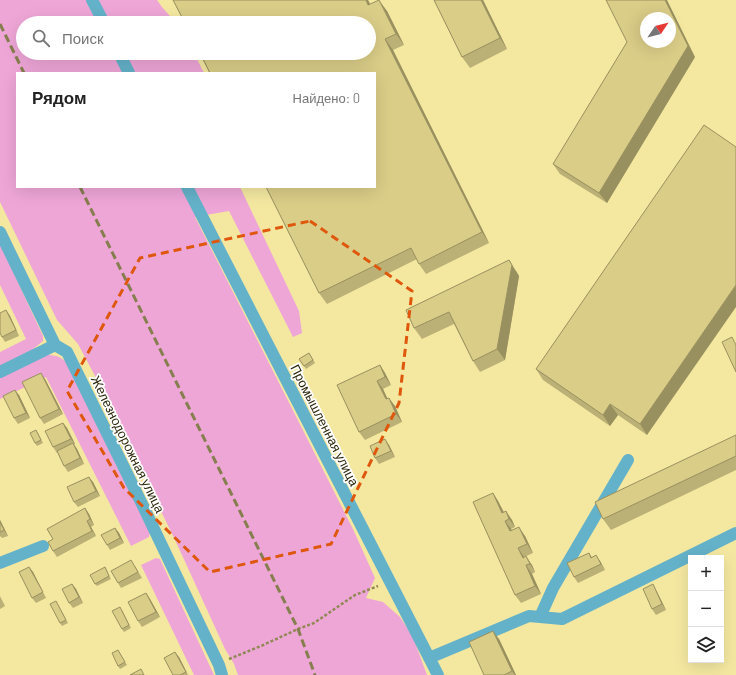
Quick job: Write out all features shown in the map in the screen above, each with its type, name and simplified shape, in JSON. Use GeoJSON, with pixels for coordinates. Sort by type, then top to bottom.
{"type":"FeatureCollection","features":[{"type":"Feature","properties":{"kind":"street"},"geometry":{"type":"LineString","coordinates":[[92,0],[100,16]]}},
{"type":"Feature","properties":{"kind":"street"},"geometry":{"type":"LineString","coordinates":[[122,60],[128,72]]}},
{"type":"Feature","properties":{"kind":"street","name":"Промышленная улица"},"geometry":{"type":"LineString","coordinates":[[188,188],[438,675]]}},
{"type":"Feature","properties":{"kind":"street","name":"Железнодорожная улица"},"geometry":{"type":"LineString","coordinates":[[0,232],[55,345],[67,352],[143,506],[221,670]]}},
{"type":"Feature","properties":{"kind":"street"},"geometry":{"type":"LineString","coordinates":[[0,372],[55,345]]}},
{"type":"Feature","properties":{"kind":"street"},"geometry":{"type":"LineString","coordinates":[[540,617],[553,588],[628,460]]}},
{"type":"Feature","properties":{"kind":"street"},"geometry":{"type":"LineString","coordinates":[[429,658],[530,616],[562,619],[736,533]]}},
{"type":"Feature","properties":{"kind":"street"},"geometry":{"type":"LineString","coordinates":[[0,563],[43,546]]}},
{"type":"Feature","properties":{"kind":"path"},"geometry":{"type":"LineString","coordinates":[[221,670],[230,659],[298,628],[314,623],[355,596],[390,581]]}},
{"type":"Feature","properties":{"kind":"highlighted area"},"geometry":{"type":"Polygon","coordinates":[[[310,221],[412,291],[399,403],[331,544],[210,572],[124,488],[67,391],[140,258],[310,221]]]}},
{"type":"Feature","properties":{"kind":"shaded area"},"geometry":{"type":"Polygon","coordinates":[[[0,0],[157,0],[170,16],[16,16],[16,60],[198,60],[204,72],[16,72],[16,188],[240,188],[299,311],[302,333],[293,337],[229,211],[195,217],[353,529],[375,578],[366,598],[383,602],[400,617],[413,637],[427,675],[238,675],[176,542],[94,374],[78,344],[57,320],[0,202],[0,0]]]}},
{"type":"Feature","properties":{"kind":"shaded area"},"geometry":{"type":"Polygon","coordinates":[[[0,244],[43,336],[43,341],[32,350],[0,366],[0,352],[26,339],[0,285],[0,244]]]}},
{"type":"Feature","properties":{"kind":"shaded area"},"geometry":{"type":"Polygon","coordinates":[[[46,355],[57,356],[66,362],[150,532],[149,537],[131,546],[46,377],[0,399],[0,378],[46,355]]]}},
{"type":"Feature","properties":{"kind":"shaded area"},"geometry":{"type":"Polygon","coordinates":[[[156,558],[160,559],[214,675],[194,675],[141,565],[156,558]]]}},
{"type":"Feature","properties":{"kind":"building"},"geometry":{"type":"Polygon","coordinates":[[[173,0],[366,0],[368,5],[379,0],[396,34],[385,39],[482,232],[419,264],[411,248],[319,293],[266,188],[376,188],[376,72],[210,72],[204,60],[376,60],[376,16],[181,16],[173,0]]]}},
{"type":"Feature","properties":{"kind":"building"},"geometry":{"type":"Polygon","coordinates":[[[434,0],[481,0],[500,38],[462,57],[434,0]]]}},
{"type":"Feature","properties":{"kind":"building"},"geometry":{"type":"Polygon","coordinates":[[[606,0],[665,0],[671,12],[640,12],[640,48],[676,48],[676,22],[688,46],[599,193],[553,164],[627,42],[606,0]]]}},
{"type":"Feature","properties":{"kind":"building"},"geometry":{"type":"Polygon","coordinates":[[[704,125],[736,147],[736,285],[640,424],[610,404],[603,415],[536,369],[704,125]]]}},
{"type":"Feature","properties":{"kind":"building"},"geometry":{"type":"Polygon","coordinates":[[[509,260],[512,265],[497,349],[473,361],[449,312],[414,328],[406,310],[509,260]]]}},
{"type":"Feature","properties":{"kind":"building"},"geometry":{"type":"Polygon","coordinates":[[[6,310],[16,330],[2,337],[0,333],[0,313],[6,310]]]}},
{"type":"Feature","properties":{"kind":"building"},"geometry":{"type":"Polygon","coordinates":[[[732,337],[736,345],[736,372],[722,342],[732,337]]]}},
{"type":"Feature","properties":{"kind":"building"},"geometry":{"type":"Polygon","coordinates":[[[309,353],[313,360],[304,366],[299,359],[309,353]]]}},
{"type":"Feature","properties":{"kind":"building"},"geometry":{"type":"Polygon","coordinates":[[[380,365],[385,377],[377,381],[386,399],[389,398],[396,414],[359,432],[337,385],[380,365]]]}},
{"type":"Feature","properties":{"kind":"building"},"geometry":{"type":"Polygon","coordinates":[[[41,373],[59,409],[40,418],[22,382],[41,373]]]}},
{"type":"Feature","properties":{"kind":"building"},"geometry":{"type":"Polygon","coordinates":[[[15,390],[26,413],[14,418],[3,396],[15,390]]]}},
{"type":"Feature","properties":{"kind":"building"},"geometry":{"type":"Polygon","coordinates":[[[63,423],[71,439],[53,447],[45,431],[63,423]]]}},
{"type":"Feature","properties":{"kind":"building"},"geometry":{"type":"Polygon","coordinates":[[[36,430],[41,440],[35,443],[30,433],[36,430]]]}},
{"type":"Feature","properties":{"kind":"building"},"geometry":{"type":"Polygon","coordinates":[[[736,435],[736,456],[603,519],[595,502],[736,435]]]}},
{"type":"Feature","properties":{"kind":"building"},"geometry":{"type":"Polygon","coordinates":[[[385,439],[391,451],[375,458],[370,446],[385,439]]]}},
{"type":"Feature","properties":{"kind":"building"},"geometry":{"type":"Polygon","coordinates":[[[73,443],[80,458],[64,466],[57,451],[73,443]]]}},
{"type":"Feature","properties":{"kind":"building"},"geometry":{"type":"Polygon","coordinates":[[[89,477],[96,491],[74,502],[67,487],[89,477]]]}},
{"type":"Feature","properties":{"kind":"building"},"geometry":{"type":"Polygon","coordinates":[[[493,493],[502,513],[506,511],[509,519],[505,521],[510,531],[519,527],[527,544],[518,548],[523,558],[526,556],[530,564],[526,565],[535,586],[515,595],[473,502],[493,493]]]}},
{"type":"Feature","properties":{"kind":"building"},"geometry":{"type":"Polygon","coordinates":[[[85,508],[90,519],[87,521],[92,531],[53,551],[48,542],[53,539],[47,529],[85,508]]]}},
{"type":"Feature","properties":{"kind":"building"},"geometry":{"type":"Polygon","coordinates":[[[0,522],[4,530],[0,532],[0,522]]]}},
{"type":"Feature","properties":{"kind":"building"},"geometry":{"type":"Polygon","coordinates":[[[115,528],[120,538],[107,545],[101,535],[115,528]]]}},
{"type":"Feature","properties":{"kind":"building"},"geometry":{"type":"Polygon","coordinates":[[[589,553],[591,558],[596,555],[601,564],[574,577],[567,563],[589,553]]]}},
{"type":"Feature","properties":{"kind":"building"},"geometry":{"type":"Polygon","coordinates":[[[131,560],[138,572],[118,583],[111,571],[131,560]]]}},
{"type":"Feature","properties":{"kind":"building"},"geometry":{"type":"Polygon","coordinates":[[[29,567],[43,592],[32,598],[19,572],[29,567]]]}},
{"type":"Feature","properties":{"kind":"building"},"geometry":{"type":"Polygon","coordinates":[[[105,567],[109,576],[95,584],[90,575],[105,567]]]}},
{"type":"Feature","properties":{"kind":"building"},"geometry":{"type":"Polygon","coordinates":[[[72,584],[79,597],[69,603],[62,589],[72,584]]]}},
{"type":"Feature","properties":{"kind":"building"},"geometry":{"type":"Polygon","coordinates":[[[653,584],[662,604],[652,609],[643,589],[653,584]]]}},
{"type":"Feature","properties":{"kind":"building"},"geometry":{"type":"Polygon","coordinates":[[[146,593],[156,612],[138,621],[128,602],[146,593]]]}},
{"type":"Feature","properties":{"kind":"building"},"geometry":{"type":"Polygon","coordinates":[[[56,601],[66,620],[60,623],[50,604],[56,601]]]}},
{"type":"Feature","properties":{"kind":"building"},"geometry":{"type":"Polygon","coordinates":[[[120,607],[129,625],[122,629],[112,611],[120,607]]]}},
{"type":"Feature","properties":{"kind":"building"},"geometry":{"type":"Polygon","coordinates":[[[493,631],[512,671],[504,675],[484,675],[469,642],[493,631]]]}},
{"type":"Feature","properties":{"kind":"building"},"geometry":{"type":"Polygon","coordinates":[[[118,650],[125,662],[118,666],[112,653],[118,650]]]}},
{"type":"Feature","properties":{"kind":"building"},"geometry":{"type":"Polygon","coordinates":[[[175,652],[186,672],[180,675],[173,675],[164,658],[175,652]]]}},
{"type":"Feature","properties":{"kind":"building"},"geometry":{"type":"Polygon","coordinates":[[[141,669],[144,675],[130,675],[141,669]]]}},
{"type":"Feature","properties":{"kind":"railway"},"geometry":{"type":"LineString","coordinates":[[0,24],[16,57]]}},
{"type":"Feature","properties":{"kind":"railway"},"geometry":{"type":"LineString","coordinates":[[18,60],[24,72]]}},
{"type":"Feature","properties":{"kind":"railway"},"geometry":{"type":"LineString","coordinates":[[80,188],[298,629],[315,675]]}}]}
